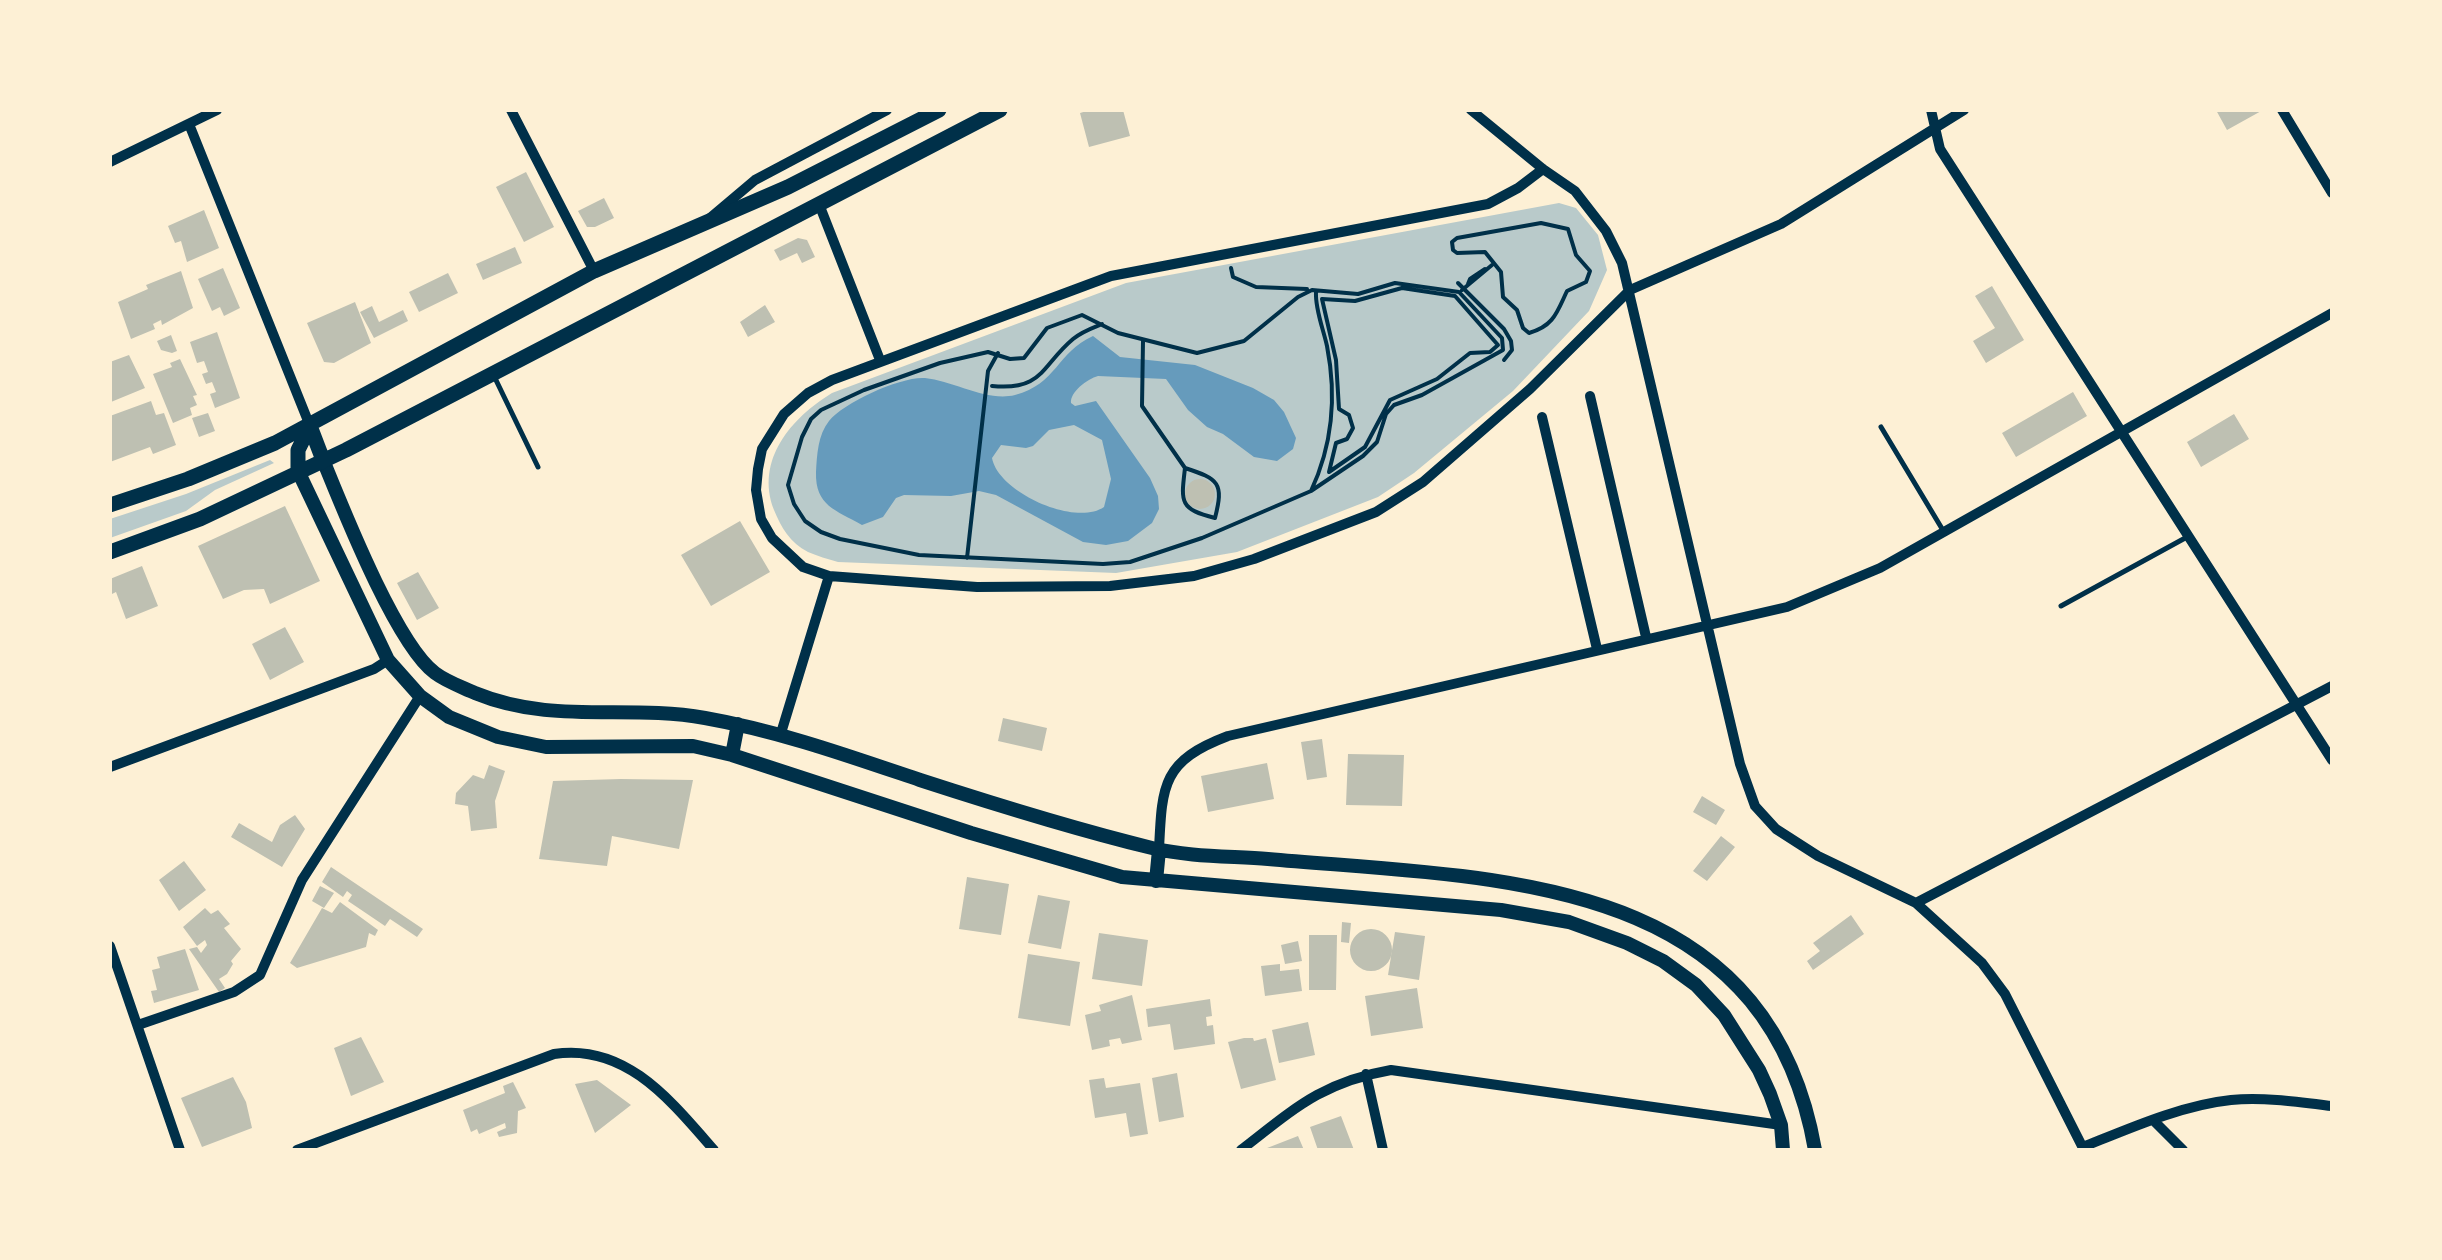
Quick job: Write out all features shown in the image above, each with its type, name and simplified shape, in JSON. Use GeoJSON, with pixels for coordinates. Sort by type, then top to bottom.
{"type":"FeatureCollection","features":[{"type":"Feature","properties":{"kind":"main road"},"geometry":{"type":"LineString","coordinates":[[110,504],[239,459],[310,426],[594,271],[788,188],[939,110]]}},
{"type":"Feature","properties":{"kind":"main road"},"geometry":{"type":"LineString","coordinates":[[110,552],[200,519],[298,472],[1000,110]]}},
{"type":"Feature","properties":{"kind":"main road"},"geometry":{"type":"LineString","coordinates":[[310,426],[389,608],[433,672],[511,706],[555,713],[654,712],[781,733],[1013,810],[1159,850],[1514,883],[1564,893],[1637,917],[1684,940],[1730,978],[1751,1004],[1785,1056],[1809,1118],[1815,1150]]}},
{"type":"Feature","properties":{"kind":"main road"},"geometry":{"type":"LineString","coordinates":[[310,426],[298,450],[298,472],[388,660],[420,696],[449,717],[473,728],[546,747],[694,746],[732,754],[971,833],[1122,876],[1421,900],[1569,922],[1627,943],[1663,961],[1696,985],[1724,1015],[1759,1070],[1781,1126],[1783,1150]]}},
{"type":"Feature","properties":{"kind":"main road"},"geometry":{"type":"LineString","coordinates":[[388,660],[411,644]]}},
{"type":"Feature","properties":{"kind":"main road"},"geometry":{"type":"LineString","coordinates":[[420,696],[433,672]]}},
{"type":"Feature","properties":{"kind":"main road"},"geometry":{"type":"LineString","coordinates":[[732,754],[738,724]]}},
{"type":"Feature","properties":{"kind":"main road"},"geometry":{"type":"LineString","coordinates":[[1156,881],[1159,850]]}},
{"type":"Feature","properties":{"kind":"main road"},"geometry":{"type":"LineString","coordinates":[[1421,900],[1424,873]]}},
{"type":"Feature","properties":{"kind":"main road"},"geometry":{"type":"LineString","coordinates":[[1627,943],[1637,917]]}},
{"type":"Feature","properties":{"kind":"main road"},"geometry":{"type":"LineString","coordinates":[[1781,1126],[1809,1118]]}},
{"type":"Feature","properties":{"kind":"street"},"geometry":{"type":"LineString","coordinates":[[110,162],[217,110]]}},
{"type":"Feature","properties":{"kind":"street"},"geometry":{"type":"LineString","coordinates":[[511,110],[594,271]]}},
{"type":"Feature","properties":{"kind":"street"},"geometry":{"type":"LineString","coordinates":[[707,221],[755,180],[866,114],[887,110]]}},
{"type":"Feature","properties":{"kind":"street"},"geometry":{"type":"LineString","coordinates":[[1471,110],[1575,191],[1606,231],[1622,263],[1706,625],[1754,806],[1776,830],[1818,856],[1916,903],[1982,963],[2005,994],[2084,1148],[2153,1120],[2230,1100],[2332,1106]]}},
{"type":"Feature","properties":{"kind":"street"},"geometry":{"type":"LineString","coordinates":[[1932,110],[1940,149],[2332,760]]}},
{"type":"Feature","properties":{"kind":"street"},"geometry":{"type":"LineString","coordinates":[[1543,169],[1488,204],[1111,276],[832,380],[795,403],[762,449],[756,490],[761,520],[772,538],[804,567],[829,576],[930,586],[1110,586],[1194,576],[1254,558],[1376,512],[1423,482],[1530,389],[1630,290],[1781,224],[1964,110]]}},
{"type":"Feature","properties":{"kind":"street"},"geometry":{"type":"LineString","coordinates":[[2282,110],[2332,193]]}},
{"type":"Feature","properties":{"kind":"street"},"geometry":{"type":"LineString","coordinates":[[189,124],[310,426]]}},
{"type":"Feature","properties":{"kind":"street"},"geometry":{"type":"LineString","coordinates":[[819,204],[880,360]]}},
{"type":"Feature","properties":{"kind":"street"},"geometry":{"type":"LineString","coordinates":[[1159,850],[1162,799],[1172,770],[1201,747],[1228,736],[1786,607],[1835,589],[1944,532],[2332,313]]}},
{"type":"Feature","properties":{"kind":"street"},"geometry":{"type":"LineString","coordinates":[[1590,396],[1646,638]]}},
{"type":"Feature","properties":{"kind":"street"},"geometry":{"type":"LineString","coordinates":[[1542,418],[1596,649]]}},
{"type":"Feature","properties":{"kind":"street"},"geometry":{"type":"LineString","coordinates":[[781,733],[829,576]]}},
{"type":"Feature","properties":{"kind":"street"},"geometry":{"type":"LineString","coordinates":[[110,766],[374,669],[388,660]]}},
{"type":"Feature","properties":{"kind":"street"},"geometry":{"type":"LineString","coordinates":[[1916,903],[2332,686]]}},
{"type":"Feature","properties":{"kind":"street"},"geometry":{"type":"LineString","coordinates":[[138,1025],[234,992],[260,975],[302,880],[420,696]]}},
{"type":"Feature","properties":{"kind":"street"},"geometry":{"type":"LineString","coordinates":[[110,946],[180,1150]]}},
{"type":"Feature","properties":{"kind":"street"},"geometry":{"type":"LineString","coordinates":[[296,1150],[554,1054],[574,1050],[617,1061],[646,1078],[714,1150]]}},
{"type":"Feature","properties":{"kind":"street"},"geometry":{"type":"LineString","coordinates":[[1241,1150],[1290,1110],[1330,1087],[1366,1074],[1392,1070],[1781,1126]]}},
{"type":"Feature","properties":{"kind":"street"},"geometry":{"type":"LineString","coordinates":[[1366,1074],[1383,1150]]}},
{"type":"Feature","properties":{"kind":"street"},"geometry":{"type":"LineString","coordinates":[[2153,1120],[2183,1150]]}},
{"type":"Feature","properties":{"kind":"lane"},"geometry":{"type":"LineString","coordinates":[[493,373],[538,466]]}},
{"type":"Feature","properties":{"kind":"lane"},"geometry":{"type":"LineString","coordinates":[[1881,427],[1944,532]]}},
{"type":"Feature","properties":{"kind":"lane"},"geometry":{"type":"LineString","coordinates":[[2061,606],[2187,538]]}},
{"type":"Feature","properties":{"kind":"path"},"geometry":{"type":"LineString","coordinates":[[1530,224],[1558,224],[1571,233],[1574,251],[1589,267],[1590,276],[1566,291],[1561,308],[1550,323],[1529,333],[1524,330],[1518,310],[1503,297],[1502,275],[1491,264],[1480,250],[1454,252],[1452,242],[1530,224]]}},
{"type":"Feature","properties":{"kind":"path"},"geometry":{"type":"LineString","coordinates":[[1228,254],[1233,278],[1256,287],[1314,290],[1358,294],[1395,282],[1452,289],[1463,296],[1504,344],[1498,355],[1462,371],[1422,396],[1394,405],[1386,414],[1377,442],[1364,456],[1311,491],[1220,531],[1117,564],[919,555],[821,532],[804,521],[788,485],[802,437],[821,410],[864,390],[940,363],[988,352],[1024,358],[1047,328],[1082,315],[1144,341],[1197,353],[1217,350],[1256,335],[1298,297],[1314,290]]}},
{"type":"Feature","properties":{"kind":"path"},"geometry":{"type":"LineString","coordinates":[[1465,287],[1491,264]]}},
{"type":"Feature","properties":{"kind":"path"},"geometry":{"type":"LineString","coordinates":[[1458,283],[1509,335],[1512,350],[1504,360]]}},
{"type":"Feature","properties":{"kind":"path"},"geometry":{"type":"LineString","coordinates":[[1402,288],[1455,296],[1496,340],[1497,347],[1486,353],[1470,353],[1437,379],[1390,400],[1381,411],[1370,440],[1332,472],[1328,470],[1336,444],[1347,439],[1354,428],[1349,415],[1339,409],[1335,360],[1322,298],[1355,300],[1402,288]]}},
{"type":"Feature","properties":{"kind":"path"},"geometry":{"type":"LineString","coordinates":[[1311,491],[1324,464],[1333,410],[1330,361],[1314,290]]}},
{"type":"Feature","properties":{"kind":"path"},"geometry":{"type":"LineString","coordinates":[[992,386],[1008,388],[1036,378],[1048,370],[1074,338],[1102,324]]}},
{"type":"Feature","properties":{"kind":"path"},"geometry":{"type":"LineString","coordinates":[[1144,341],[1142,406],[1186,468],[1208,476],[1219,486],[1215,518],[1220,531]]}},
{"type":"Feature","properties":{"kind":"path"},"geometry":{"type":"LineString","coordinates":[[967,558],[988,371],[998,353]]}},
{"type":"Feature","properties":{"kind":"path"},"geometry":{"type":"LineString","coordinates":[[1186,468],[1182,493],[1186,506],[1215,518]]}},
{"type":"Feature","properties":{"kind":"shaded area"},"geometry":{"type":"Polygon","coordinates":[[[1559,203],[1576,208],[1598,235],[1607,270],[1589,311],[1513,391],[1414,473],[1378,497],[1237,552],[1116,573],[838,562],[796,544],[774,510],[769,474],[780,442],[803,415],[832,393],[1126,283],[1559,203]]]}},
{"type":"Feature","properties":{"kind":"shaded area"},"geometry":{"type":"Polygon","coordinates":[[[270,460],[274,463],[215,490],[186,511],[110,538],[110,519],[270,460]]]}},
{"type":"Feature","properties":{"kind":"water"},"geometry":{"type":"Polygon","coordinates":[[[1093,336],[1120,357],[1195,365],[1253,388],[1274,400],[1284,412],[1296,438],[1293,449],[1277,461],[1254,457],[1207,427],[1188,410],[1166,379],[1098,376],[1080,386],[1071,403],[1075,406],[1096,401],[1150,478],[1158,496],[1159,509],[1152,523],[1128,541],[1106,545],[1083,542],[996,495],[979,491],[951,496],[904,495],[896,498],[883,517],[862,525],[823,500],[816,472],[820,439],[829,421],[847,406],[915,378],[993,396],[1015,395],[1049,376],[1093,336]],[[1074,425],[1049,430],[1026,448],[1001,445],[992,458],[997,471],[1022,494],[1057,509],[1091,512],[1104,507],[1111,479],[1102,440],[1074,425]]]}},
{"type":"Feature","properties":{"kind":"building"},"geometry":{"type":"Polygon","coordinates":[[[1123,110],[1130,136],[1089,147],[1080,113],[1123,110]]]}},
{"type":"Feature","properties":{"kind":"building"},"geometry":{"type":"Polygon","coordinates":[[[2216,110],[2263,110],[2227,130],[2216,110]]]}},
{"type":"Feature","properties":{"kind":"building"},"geometry":{"type":"Polygon","coordinates":[[[526,172],[554,227],[524,242],[496,187],[526,172]]]}},
{"type":"Feature","properties":{"kind":"building"},"geometry":{"type":"Polygon","coordinates":[[[604,198],[614,218],[587,227],[578,211],[604,198]]]}},
{"type":"Feature","properties":{"kind":"building"},"geometry":{"type":"Polygon","coordinates":[[[204,210],[219,248],[187,262],[181,241],[175,243],[168,226],[204,210]]]}},
{"type":"Feature","properties":{"kind":"building"},"geometry":{"type":"Polygon","coordinates":[[[798,238],[807,240],[815,257],[802,263],[797,253],[780,261],[774,250],[798,238]]]}},
{"type":"Feature","properties":{"kind":"building"},"geometry":{"type":"Polygon","coordinates":[[[515,247],[522,263],[483,280],[476,264],[515,247]]]}},
{"type":"Feature","properties":{"kind":"building"},"geometry":{"type":"Polygon","coordinates":[[[223,268],[240,308],[224,316],[220,307],[212,311],[198,279],[223,268]]]}},
{"type":"Feature","properties":{"kind":"building"},"geometry":{"type":"Polygon","coordinates":[[[181,271],[193,308],[162,325],[161,320],[153,324],[155,329],[131,339],[118,302],[181,271]]]}},
{"type":"Feature","properties":{"kind":"building"},"geometry":{"type":"Polygon","coordinates":[[[448,273],[458,293],[419,312],[409,292],[448,273]]]}},
{"type":"Feature","properties":{"kind":"building"},"geometry":{"type":"Polygon","coordinates":[[[1992,286],[2024,340],[1986,363],[1973,341],[1995,328],[1975,296],[1992,286]]]}},
{"type":"Feature","properties":{"kind":"building"},"geometry":{"type":"Polygon","coordinates":[[[355,302],[371,343],[334,363],[324,362],[307,323],[355,302]]]}},
{"type":"Feature","properties":{"kind":"building"},"geometry":{"type":"Polygon","coordinates":[[[765,305],[775,322],[748,337],[740,322],[765,305]]]}},
{"type":"Feature","properties":{"kind":"building"},"geometry":{"type":"Polygon","coordinates":[[[372,306],[379,322],[403,310],[408,321],[374,338],[360,312],[372,306]]]}},
{"type":"Feature","properties":{"kind":"building"},"geometry":{"type":"Polygon","coordinates":[[[217,332],[240,398],[215,408],[210,394],[216,392],[212,382],[206,384],[202,374],[208,372],[204,361],[197,363],[190,342],[217,332]]]}},
{"type":"Feature","properties":{"kind":"building"},"geometry":{"type":"Polygon","coordinates":[[[171,335],[177,351],[161,350],[157,341],[171,335]]]}},
{"type":"Feature","properties":{"kind":"building"},"geometry":{"type":"Polygon","coordinates":[[[129,355],[145,388],[111,402],[110,362],[129,355]]]}},
{"type":"Feature","properties":{"kind":"building"},"geometry":{"type":"Polygon","coordinates":[[[180,359],[197,395],[193,396],[197,405],[190,408],[192,415],[173,423],[153,374],[172,367],[170,363],[180,359]]]}},
{"type":"Feature","properties":{"kind":"building"},"geometry":{"type":"Polygon","coordinates":[[[2073,392],[2087,416],[2016,457],[2002,433],[2073,392]]]}},
{"type":"Feature","properties":{"kind":"building"},"geometry":{"type":"Polygon","coordinates":[[[151,401],[156,415],[164,413],[176,445],[153,454],[150,447],[110,462],[110,416],[151,401]]]}},
{"type":"Feature","properties":{"kind":"building"},"geometry":{"type":"Polygon","coordinates":[[[208,413],[215,431],[199,437],[192,418],[208,413]]]}},
{"type":"Feature","properties":{"kind":"building"},"geometry":{"type":"Polygon","coordinates":[[[2234,414],[2249,439],[2201,467],[2187,442],[2234,414]]]}},
{"type":"Feature","properties":{"kind":"building"},"geometry":{"type":"Polygon","coordinates":[[[1200,479],[1214,488],[1215,494],[1206,508],[1200,509],[1186,500],[1185,494],[1194,480],[1200,479]]]}},
{"type":"Feature","properties":{"kind":"building"},"geometry":{"type":"Polygon","coordinates":[[[285,506],[320,581],[270,604],[264,589],[244,590],[223,599],[198,546],[285,506]]]}},
{"type":"Feature","properties":{"kind":"building"},"geometry":{"type":"Polygon","coordinates":[[[740,521],[770,572],[711,606],[681,555],[740,521]]]}},
{"type":"Feature","properties":{"kind":"building"},"geometry":{"type":"Polygon","coordinates":[[[142,566],[158,606],[126,619],[116,592],[110,595],[110,579],[142,566]]]}},
{"type":"Feature","properties":{"kind":"building"},"geometry":{"type":"Polygon","coordinates":[[[418,572],[439,608],[417,620],[397,583],[418,572]]]}},
{"type":"Feature","properties":{"kind":"building"},"geometry":{"type":"Polygon","coordinates":[[[285,627],[304,662],[270,680],[252,644],[285,627]]]}},
{"type":"Feature","properties":{"kind":"building"},"geometry":{"type":"Polygon","coordinates":[[[1003,718],[1047,728],[1042,751],[998,741],[1003,718]]]}},
{"type":"Feature","properties":{"kind":"building"},"geometry":{"type":"Polygon","coordinates":[[[1322,739],[1327,777],[1307,780],[1301,742],[1322,739]]]}},
{"type":"Feature","properties":{"kind":"building"},"geometry":{"type":"Polygon","coordinates":[[[1348,754],[1404,755],[1402,806],[1346,805],[1348,754]]]}},
{"type":"Feature","properties":{"kind":"building"},"geometry":{"type":"Polygon","coordinates":[[[1267,763],[1274,799],[1208,812],[1201,776],[1267,763]]]}},
{"type":"Feature","properties":{"kind":"building"},"geometry":{"type":"Polygon","coordinates":[[[489,765],[505,771],[495,801],[497,828],[471,831],[468,806],[455,804],[456,793],[473,775],[484,779],[489,765]]]}},
{"type":"Feature","properties":{"kind":"building"},"geometry":{"type":"Polygon","coordinates":[[[693,780],[679,849],[612,836],[607,866],[539,859],[553,781],[693,780]]]}},
{"type":"Feature","properties":{"kind":"building"},"geometry":{"type":"Polygon","coordinates":[[[1702,796],[1725,810],[1716,825],[1693,812],[1702,796]]]}},
{"type":"Feature","properties":{"kind":"building"},"geometry":{"type":"Polygon","coordinates":[[[295,815],[305,829],[282,867],[231,837],[239,823],[272,842],[280,825],[295,815]]]}},
{"type":"Feature","properties":{"kind":"building"},"geometry":{"type":"Polygon","coordinates":[[[1721,836],[1735,847],[1707,881],[1693,871],[1721,836]]]}},
{"type":"Feature","properties":{"kind":"building"},"geometry":{"type":"Polygon","coordinates":[[[184,861],[206,890],[179,911],[159,880],[184,861]]]}},
{"type":"Feature","properties":{"kind":"building"},"geometry":{"type":"Polygon","coordinates":[[[331,867],[423,929],[417,937],[390,919],[385,926],[348,901],[352,895],[347,891],[343,897],[322,882],[331,867]]]}},
{"type":"Feature","properties":{"kind":"building"},"geometry":{"type":"Polygon","coordinates":[[[967,877],[1009,884],[1001,935],[959,929],[967,877]]]}},
{"type":"Feature","properties":{"kind":"building"},"geometry":{"type":"Polygon","coordinates":[[[320,886],[334,893],[324,908],[312,901],[320,886]]]}},
{"type":"Feature","properties":{"kind":"building"},"geometry":{"type":"Polygon","coordinates":[[[1038,895],[1070,901],[1061,949],[1028,943],[1038,895]]]}},
{"type":"Feature","properties":{"kind":"building"},"geometry":{"type":"Polygon","coordinates":[[[340,902],[378,930],[375,936],[369,933],[366,947],[297,968],[290,963],[322,908],[332,913],[340,902]]]}},
{"type":"Feature","properties":{"kind":"building"},"geometry":{"type":"Polygon","coordinates":[[[205,908],[211,914],[218,910],[230,924],[224,928],[241,949],[227,974],[219,979],[225,988],[219,992],[189,949],[197,947],[201,953],[207,945],[205,940],[197,946],[183,927],[205,908]]]}},
{"type":"Feature","properties":{"kind":"building"},"geometry":{"type":"Polygon","coordinates":[[[1851,915],[1864,934],[1813,970],[1807,961],[1820,951],[1813,943],[1851,915]]]}},
{"type":"Feature","properties":{"kind":"building"},"geometry":{"type":"Polygon","coordinates":[[[1342,922],[1351,923],[1349,943],[1341,942],[1342,922]]]}},
{"type":"Feature","properties":{"kind":"building"},"geometry":{"type":"Polygon","coordinates":[[[1371,929],[1386,935],[1392,950],[1386,965],[1371,971],[1356,965],[1350,950],[1356,935],[1371,929]]]}},
{"type":"Feature","properties":{"kind":"building"},"geometry":{"type":"Polygon","coordinates":[[[1395,932],[1425,936],[1419,980],[1388,975],[1395,932]]]}},
{"type":"Feature","properties":{"kind":"building"},"geometry":{"type":"Polygon","coordinates":[[[1099,933],[1148,940],[1142,986],[1092,979],[1099,933]]]}},
{"type":"Feature","properties":{"kind":"building"},"geometry":{"type":"Polygon","coordinates":[[[1309,935],[1337,935],[1336,990],[1309,990],[1309,935]]]}},
{"type":"Feature","properties":{"kind":"building"},"geometry":{"type":"Polygon","coordinates":[[[1298,941],[1302,961],[1285,964],[1281,945],[1298,941]]]}},
{"type":"Feature","properties":{"kind":"building"},"geometry":{"type":"Polygon","coordinates":[[[185,949],[199,990],[154,1003],[151,991],[157,990],[152,970],[160,968],[157,957],[185,949]]]}},
{"type":"Feature","properties":{"kind":"building"},"geometry":{"type":"Polygon","coordinates":[[[1028,954],[1080,962],[1070,1026],[1018,1018],[1028,954]]]}},
{"type":"Feature","properties":{"kind":"building"},"geometry":{"type":"Polygon","coordinates":[[[1280,964],[1280,971],[1299,969],[1302,991],[1265,996],[1261,966],[1280,964]]]}},
{"type":"Feature","properties":{"kind":"building"},"geometry":{"type":"Polygon","coordinates":[[[1417,988],[1423,1028],[1371,1036],[1365,996],[1417,988]]]}},
{"type":"Feature","properties":{"kind":"building"},"geometry":{"type":"Polygon","coordinates":[[[1132,995],[1142,1040],[1122,1044],[1120,1038],[1109,1040],[1110,1046],[1092,1050],[1085,1015],[1101,1011],[1099,1005],[1132,995]]]}},
{"type":"Feature","properties":{"kind":"building"},"geometry":{"type":"Polygon","coordinates":[[[1210,999],[1212,1016],[1206,1017],[1207,1026],[1213,1025],[1215,1044],[1174,1050],[1170,1024],[1148,1027],[1146,1009],[1210,999]]]}},
{"type":"Feature","properties":{"kind":"building"},"geometry":{"type":"Polygon","coordinates":[[[1308,1022],[1315,1055],[1279,1063],[1272,1030],[1308,1022]]]}},
{"type":"Feature","properties":{"kind":"building"},"geometry":{"type":"Polygon","coordinates":[[[361,1037],[384,1082],[351,1096],[334,1048],[361,1037]]]}},
{"type":"Feature","properties":{"kind":"building"},"geometry":{"type":"Polygon","coordinates":[[[1266,1038],[1276,1080],[1241,1089],[1228,1042],[1266,1038]]]}},
{"type":"Feature","properties":{"kind":"building"},"geometry":{"type":"Polygon","coordinates":[[[1177,1073],[1184,1117],[1159,1122],[1152,1078],[1177,1073]]]}},
{"type":"Feature","properties":{"kind":"building"},"geometry":{"type":"Polygon","coordinates":[[[233,1077],[246,1102],[252,1128],[202,1147],[181,1098],[233,1077]]]}},
{"type":"Feature","properties":{"kind":"building"},"geometry":{"type":"Polygon","coordinates":[[[1104,1078],[1106,1088],[1140,1083],[1148,1134],[1130,1137],[1126,1113],[1095,1118],[1089,1080],[1104,1078]]]}},
{"type":"Feature","properties":{"kind":"building"},"geometry":{"type":"Polygon","coordinates":[[[597,1080],[631,1105],[595,1133],[575,1084],[597,1080]]]}},
{"type":"Feature","properties":{"kind":"building"},"geometry":{"type":"Polygon","coordinates":[[[513,1082],[526,1108],[518,1111],[517,1133],[499,1137],[497,1132],[506,1128],[505,1123],[479,1134],[477,1129],[471,1132],[463,1110],[505,1093],[503,1086],[513,1082]]]}},
{"type":"Feature","properties":{"kind":"building"},"geometry":{"type":"Polygon","coordinates":[[[1341,1116],[1354,1150],[1318,1150],[1310,1127],[1341,1116]]]}},
{"type":"Feature","properties":{"kind":"building"},"geometry":{"type":"Polygon","coordinates":[[[1298,1136],[1304,1150],[1262,1150],[1298,1136]]]}}]}
